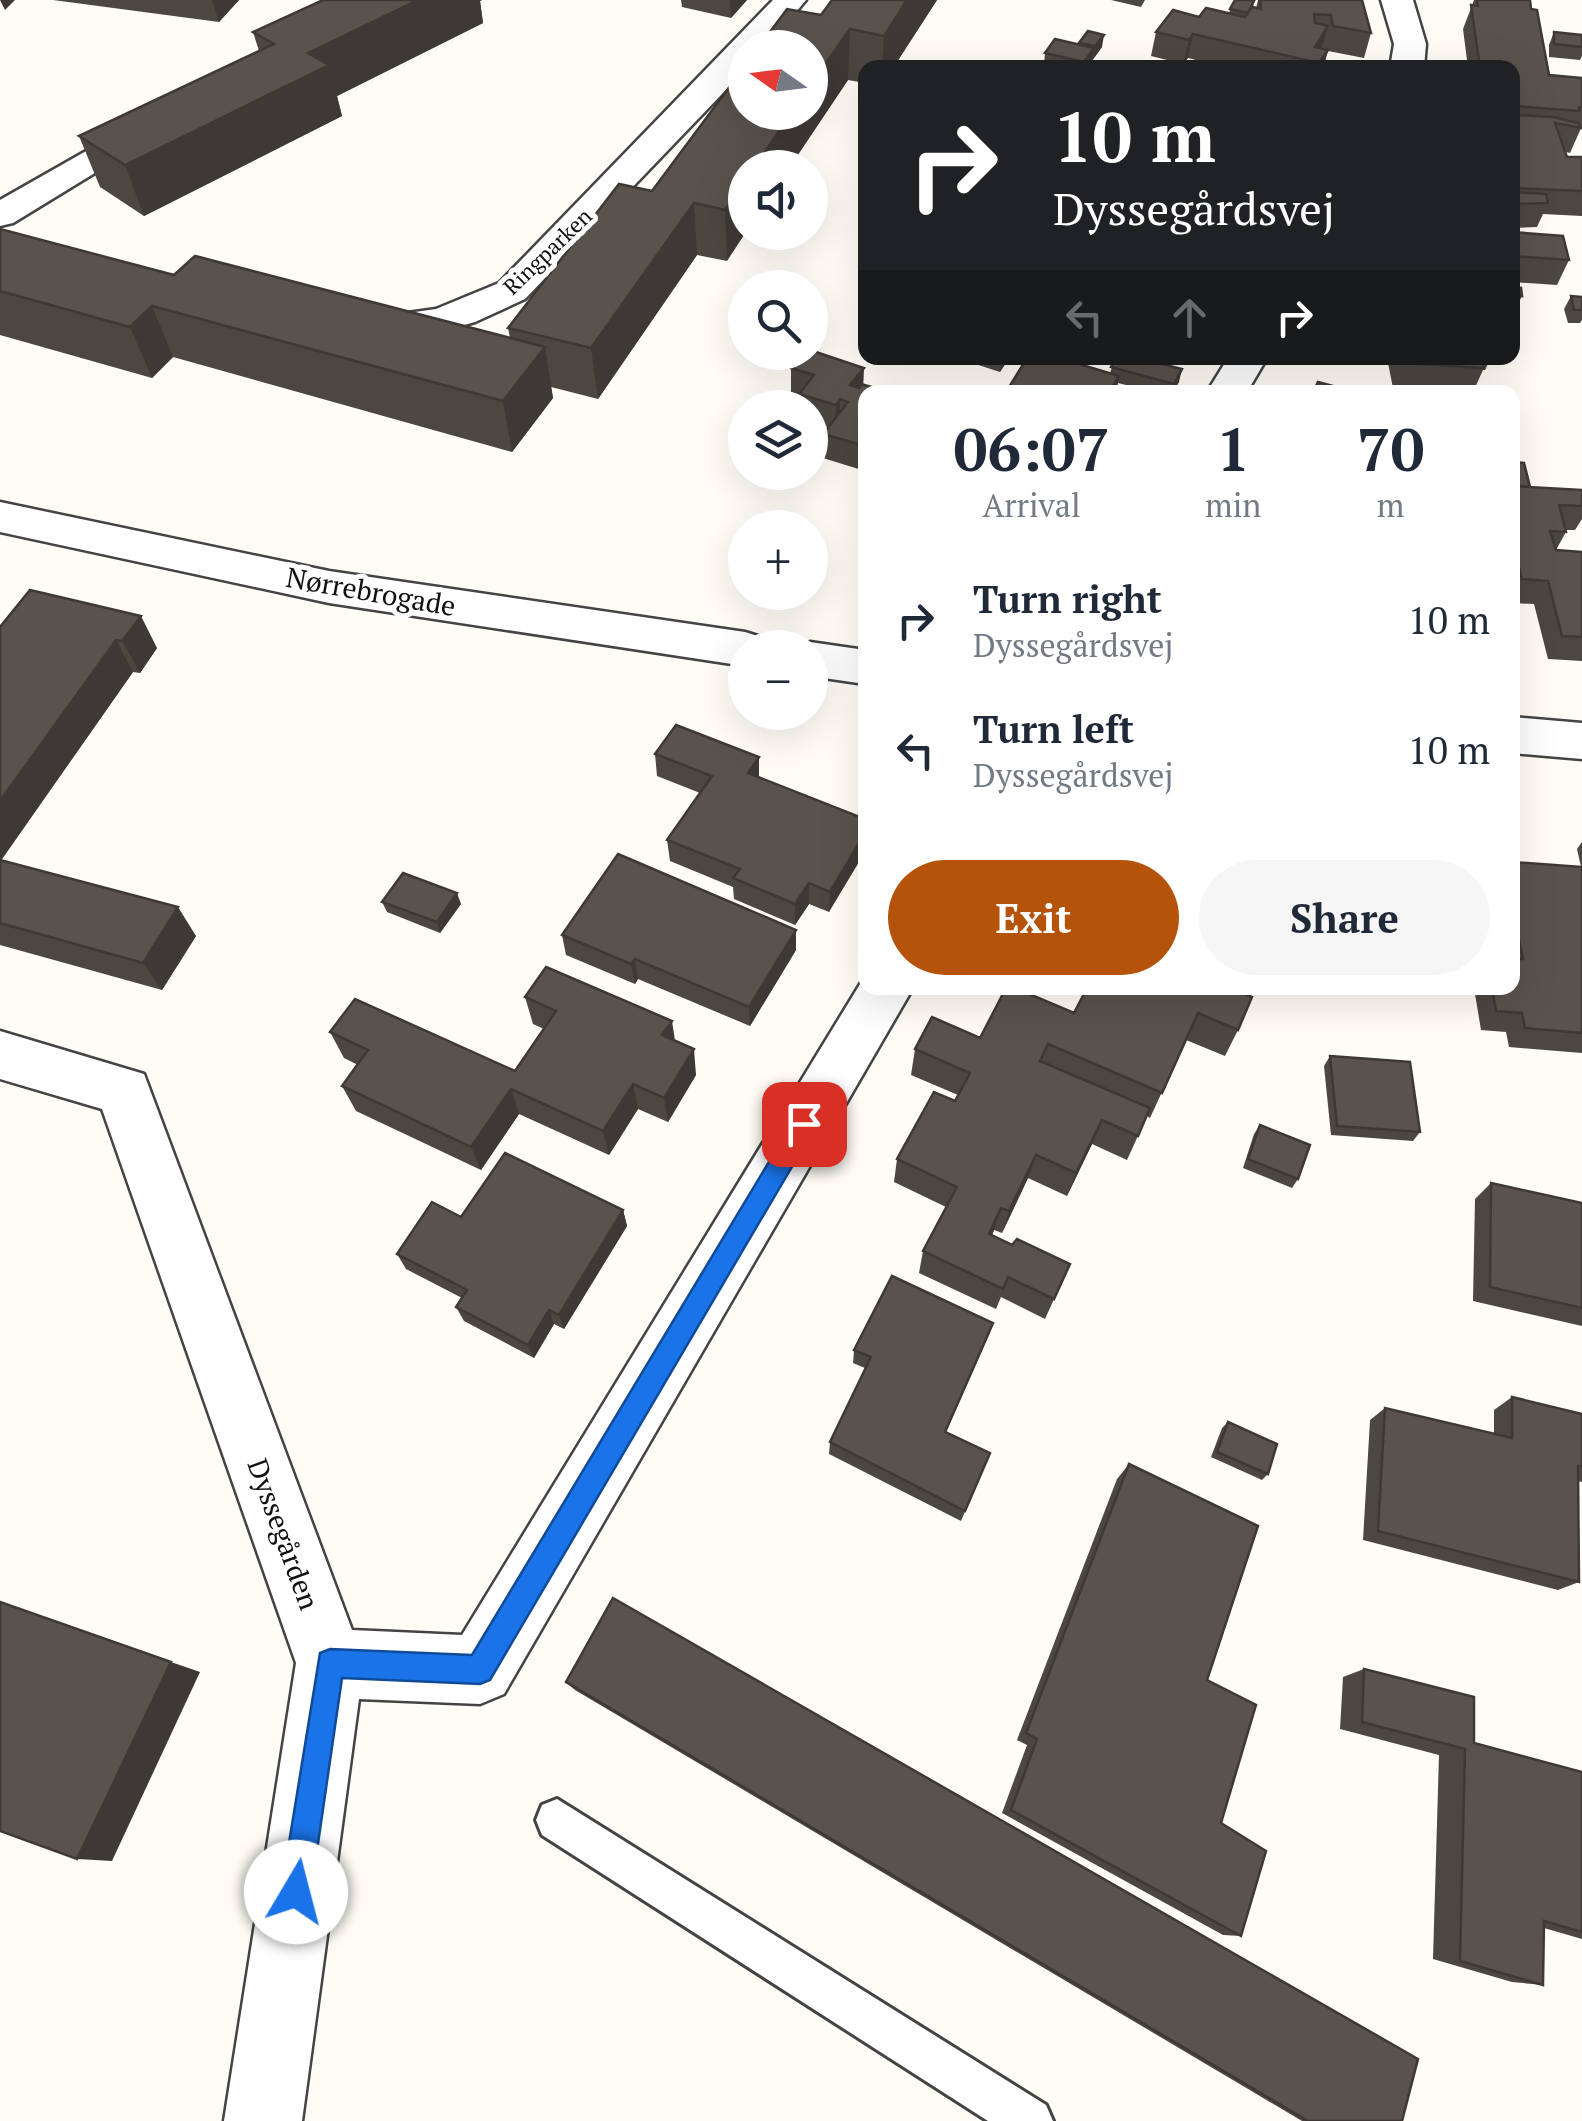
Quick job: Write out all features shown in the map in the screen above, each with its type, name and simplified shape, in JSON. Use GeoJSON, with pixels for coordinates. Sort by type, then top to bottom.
{"type":"FeatureCollection","features":[{"type":"Feature","properties":{"kind":"street","name":"Ringparken"},"geometry":{"type":"LineString","coordinates":[[763,30],[790,0]]}},
{"type":"Feature","properties":{"kind":"street"},"geometry":{"type":"LineString","coordinates":[[1396,0],[1410,44],[1409,60]]}},
{"type":"Feature","properties":{"kind":"street","name":"Ringparken"},"geometry":{"type":"LineString","coordinates":[[335,319],[374,328],[434,325],[472,313],[512,291],[728,68]]}},
{"type":"Feature","properties":{"kind":"street"},"geometry":{"type":"LineString","coordinates":[[6,232],[187,102]]}},
{"type":"Feature","properties":{"kind":"street","name":"Nørrebrogade"},"geometry":{"type":"LineString","coordinates":[[0,517],[329,587],[728,646]]}},
{"type":"Feature","properties":{"kind":"street"},"geometry":{"type":"LineString","coordinates":[[828,662],[858,666]]}},
{"type":"Feature","properties":{"kind":"street"},"geometry":{"type":"LineString","coordinates":[[1520,737],[1582,741]]}},
{"type":"Feature","properties":{"kind":"street"},"geometry":{"type":"LineString","coordinates":[[330,1663],[480,1670],[882,995]]}},
{"type":"Feature","properties":{"kind":"street","name":"Dyssegården"},"geometry":{"type":"LineString","coordinates":[[0,1054],[124,1091],[330,1663],[262,2121]]}},
{"type":"Feature","properties":{"kind":"lane"},"geometry":{"type":"LineString","coordinates":[[558,1820],[1030,2121]]}},
{"type":"Feature","properties":{"kind":"building"},"geometry":{"type":"Polygon","coordinates":[[[323,0],[418,0],[308,53],[329,65],[125,165],[79,136],[274,44],[253,32],[323,0]]]}},
{"type":"Feature","properties":{"kind":"building"},"geometry":{"type":"Polygon","coordinates":[[[832,0],[907,0],[884,36],[850,29],[828,60],[828,30],[771,30],[787,9],[821,15],[832,0]]]}},
{"type":"Feature","properties":{"kind":"building"},"geometry":{"type":"Polygon","coordinates":[[[1235,0],[1254,1],[1248,13],[1230,9],[1235,0]]]}},
{"type":"Feature","properties":{"kind":"building"},"geometry":{"type":"Polygon","coordinates":[[[1260,0],[1362,0],[1371,33],[1333,26],[1331,15],[1314,14],[1315,23],[1328,26],[1315,47],[1328,50],[1321,60],[1306,60],[1193,34],[1189,40],[1156,32],[1173,10],[1199,17],[1206,8],[1245,17],[1252,7],[1261,9],[1260,0]]]}},
{"type":"Feature","properties":{"kind":"building"},"geometry":{"type":"Polygon","coordinates":[[[1477,0],[1530,0],[1531,9],[1537,10],[1549,75],[1582,78],[1579,111],[1520,106],[1520,60],[1479,60],[1471,5],[1478,6],[1477,0]]]}},
{"type":"Feature","properties":{"kind":"building"},"geometry":{"type":"Polygon","coordinates":[[[1088,31],[1104,35],[1095,46],[1079,43],[1088,31]]]}},
{"type":"Feature","properties":{"kind":"building"},"geometry":{"type":"Polygon","coordinates":[[[1554,32],[1582,35],[1582,47],[1554,44],[1554,32]]]}},
{"type":"Feature","properties":{"kind":"building"},"geometry":{"type":"Polygon","coordinates":[[[1055,39],[1094,48],[1085,60],[1045,53],[1055,39]]]}},
{"type":"Feature","properties":{"kind":"building"},"geometry":{"type":"Polygon","coordinates":[[[728,89],[728,130],[780,130],[766,150],[728,150],[725,210],[694,203],[591,348],[508,328],[619,184],[652,191],[728,89]]]}},
{"type":"Feature","properties":{"kind":"building"},"geometry":{"type":"Polygon","coordinates":[[[1520,115],[1578,123],[1581,128],[1555,123],[1567,157],[1582,157],[1582,191],[1520,188],[1520,115]]]}},
{"type":"Feature","properties":{"kind":"building"},"geometry":{"type":"Polygon","coordinates":[[[1520,192],[1546,194],[1548,203],[1520,204],[1520,192]]]}},
{"type":"Feature","properties":{"kind":"building"},"geometry":{"type":"Polygon","coordinates":[[[0,229],[174,275],[195,256],[545,347],[503,401],[152,306],[130,327],[0,291],[0,229]]]}},
{"type":"Feature","properties":{"kind":"building"},"geometry":{"type":"Polygon","coordinates":[[[1520,233],[1563,236],[1569,260],[1520,257],[1520,233]]]}},
{"type":"Feature","properties":{"kind":"building"},"geometry":{"type":"Polygon","coordinates":[[[1571,296],[1582,297],[1582,310],[1574,310],[1571,296]]]}},
{"type":"Feature","properties":{"kind":"building"},"geometry":{"type":"Polygon","coordinates":[[[828,356],[864,368],[850,385],[858,388],[858,444],[828,435],[828,428],[848,402],[840,399],[836,405],[828,403],[828,390],[802,390],[814,375],[798,370],[828,370],[828,356]]]}},
{"type":"Feature","properties":{"kind":"building"},"geometry":{"type":"Polygon","coordinates":[[[1023,365],[1082,365],[1119,376],[1113,385],[1010,385],[1023,365]]]}},
{"type":"Feature","properties":{"kind":"building"},"geometry":{"type":"Polygon","coordinates":[[[1166,365],[1182,369],[1174,384],[1111,367],[1166,365]]]}},
{"type":"Feature","properties":{"kind":"building"},"geometry":{"type":"Polygon","coordinates":[[[1435,365],[1483,365],[1484,368],[1435,365]]]}},
{"type":"Feature","properties":{"kind":"building"},"geometry":{"type":"Polygon","coordinates":[[[1520,463],[1524,463],[1530,487],[1520,486],[1520,463]]]}},
{"type":"Feature","properties":{"kind":"building"},"geometry":{"type":"Polygon","coordinates":[[[1520,486],[1582,490],[1582,506],[1559,505],[1566,532],[1550,531],[1556,550],[1582,552],[1582,637],[1562,636],[1548,581],[1522,579],[1520,486]]]}},
{"type":"Feature","properties":{"kind":"building"},"geometry":{"type":"Polygon","coordinates":[[[30,590],[141,616],[122,641],[116,640],[0,801],[0,627],[30,590]]]}},
{"type":"Feature","properties":{"kind":"building"},"geometry":{"type":"Polygon","coordinates":[[[676,725],[759,757],[748,773],[858,816],[858,845],[830,892],[809,883],[795,904],[733,878],[740,869],[667,840],[712,776],[655,754],[676,725]]]}},
{"type":"Feature","properties":{"kind":"building"},"geometry":{"type":"Polygon","coordinates":[[[618,854],[796,930],[749,1007],[635,959],[631,964],[562,935],[618,854]]]}},
{"type":"Feature","properties":{"kind":"building"},"geometry":{"type":"Polygon","coordinates":[[[0,860],[178,907],[143,963],[0,923],[0,860]]]}},
{"type":"Feature","properties":{"kind":"building"},"geometry":{"type":"Polygon","coordinates":[[[1520,863],[1582,867],[1582,1033],[1525,1028],[1522,1013],[1496,1011],[1493,995],[1520,995],[1520,863]]]}},
{"type":"Feature","properties":{"kind":"building"},"geometry":{"type":"Polygon","coordinates":[[[403,873],[457,893],[437,922],[382,902],[403,873]]]}},
{"type":"Feature","properties":{"kind":"building"},"geometry":{"type":"Polygon","coordinates":[[[546,967],[672,1021],[662,1035],[694,1049],[664,1098],[633,1084],[603,1131],[511,1089],[471,1147],[342,1086],[368,1050],[330,1032],[355,999],[515,1071],[556,1011],[525,997],[546,967]]]}},
{"type":"Feature","properties":{"kind":"building"},"geometry":{"type":"Polygon","coordinates":[[[1002,995],[1032,995],[1074,1013],[1083,995],[1252,997],[1238,1030],[1198,1013],[1162,1093],[1048,1044],[1040,1061],[1150,1108],[1138,1136],[1102,1120],[1076,1173],[1036,1155],[1009,1211],[1001,1208],[989,1234],[1012,1245],[1017,1239],[1070,1264],[1054,1299],[1008,1277],[1003,1289],[923,1251],[957,1187],[897,1159],[934,1092],[955,1101],[970,1073],[915,1049],[932,1017],[980,1038],[1002,995]]]}},
{"type":"Feature","properties":{"kind":"building"},"geometry":{"type":"Polygon","coordinates":[[[1330,1056],[1410,1062],[1420,1132],[1337,1126],[1330,1056]]]}},
{"type":"Feature","properties":{"kind":"building"},"geometry":{"type":"Polygon","coordinates":[[[1260,1125],[1310,1145],[1298,1179],[1248,1159],[1260,1125]]]}},
{"type":"Feature","properties":{"kind":"building"},"geometry":{"type":"Polygon","coordinates":[[[505,1153],[623,1210],[559,1315],[549,1310],[528,1345],[456,1307],[467,1290],[397,1254],[432,1202],[461,1217],[505,1153]]]}},
{"type":"Feature","properties":{"kind":"building"},"geometry":{"type":"Polygon","coordinates":[[[1491,1183],[1582,1203],[1582,1308],[1490,1287],[1491,1183]]]}},
{"type":"Feature","properties":{"kind":"building"},"geometry":{"type":"Polygon","coordinates":[[[892,1276],[993,1323],[945,1432],[990,1453],[965,1511],[830,1442],[871,1357],[854,1350],[892,1276]]]}},
{"type":"Feature","properties":{"kind":"building"},"geometry":{"type":"Polygon","coordinates":[[[1512,1397],[1582,1414],[1582,1466],[1578,1466],[1579,1582],[1378,1531],[1385,1408],[1512,1438],[1512,1397]]]}},
{"type":"Feature","properties":{"kind":"building"},"geometry":{"type":"Polygon","coordinates":[[[1228,1422],[1277,1444],[1268,1474],[1217,1452],[1228,1422]]]}},
{"type":"Feature","properties":{"kind":"building"},"geometry":{"type":"Polygon","coordinates":[[[1129,1464],[1258,1526],[1207,1680],[1256,1705],[1221,1823],[1266,1851],[1241,1936],[1011,1810],[1037,1739],[1026,1733],[1129,1464]]]}},
{"type":"Feature","properties":{"kind":"building"},"geometry":{"type":"Polygon","coordinates":[[[613,1598],[1418,2059],[1402,2121],[1308,2121],[566,1682],[613,1598]]]}},
{"type":"Feature","properties":{"kind":"building"},"geometry":{"type":"Polygon","coordinates":[[[0,1602],[171,1662],[77,1859],[0,1831],[0,1602]]]}},
{"type":"Feature","properties":{"kind":"building"},"geometry":{"type":"Polygon","coordinates":[[[1364,1669],[1474,1697],[1474,1743],[1582,1772],[1582,1932],[1544,1921],[1543,1985],[1460,1961],[1465,1749],[1362,1722],[1364,1669]]]}},
{"type":"Feature","properties":{"kind":"route"},"geometry":{"type":"LineString","coordinates":[[296,1892],[330,1663],[480,1670],[804,1124]]}}]}
